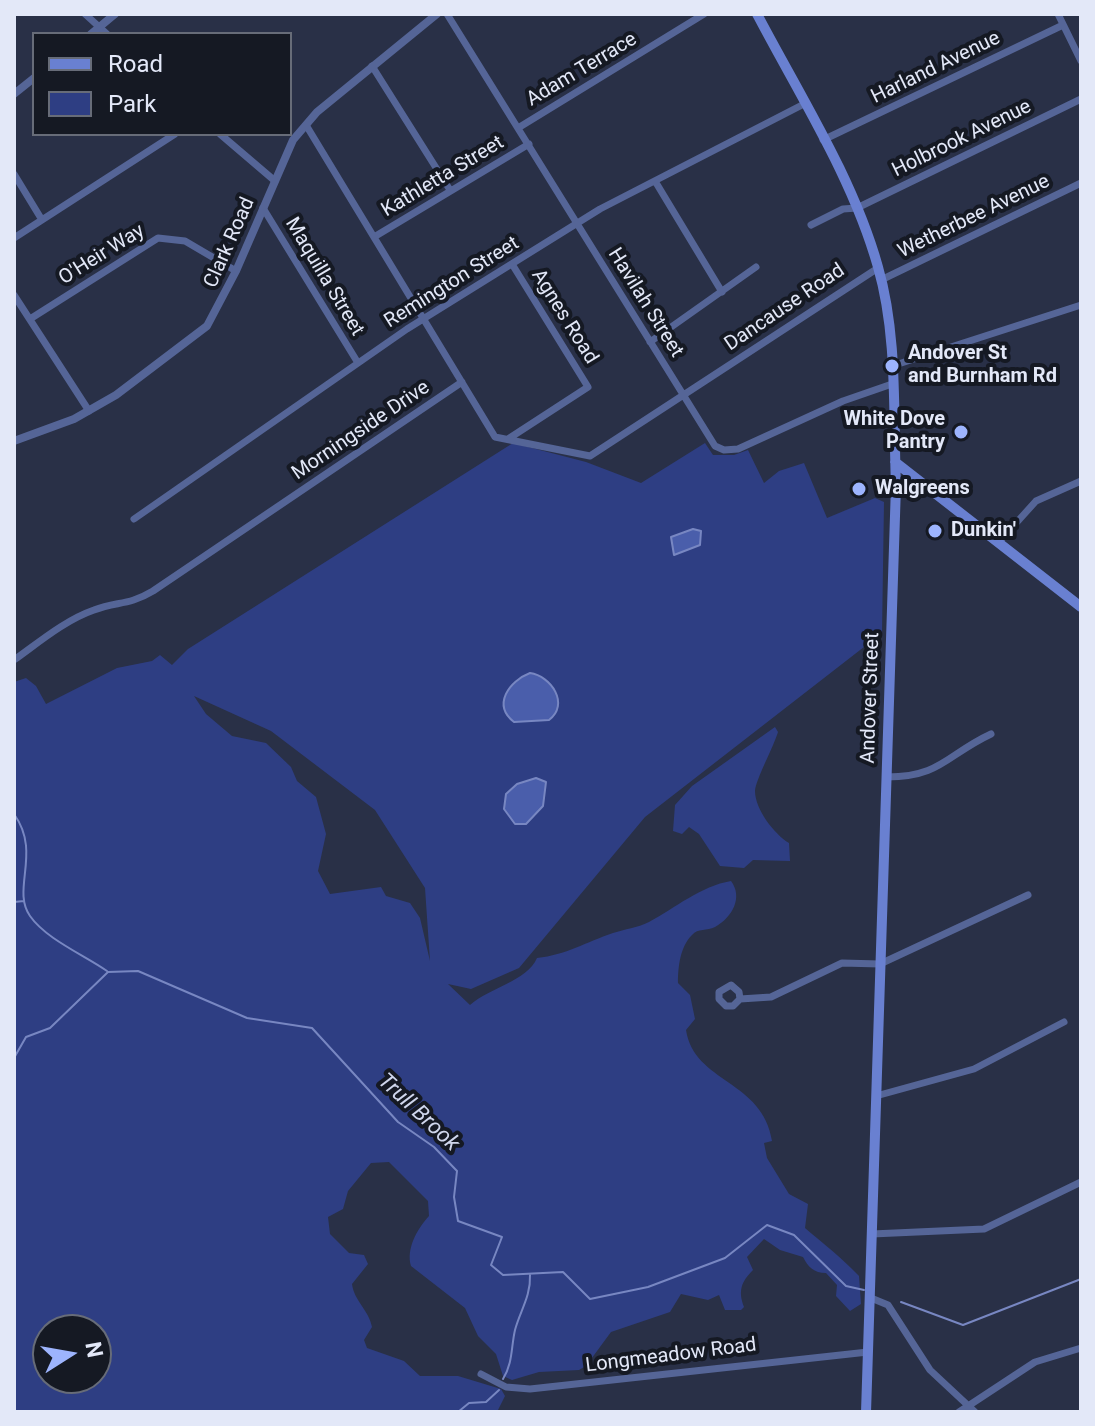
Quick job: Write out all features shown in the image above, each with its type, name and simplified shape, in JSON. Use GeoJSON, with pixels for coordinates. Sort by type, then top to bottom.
{"type":"FeatureCollection","features":[{"type":"Feature","properties":{"kind":"main road","name":"Andover Street"},"geometry":{"type":"LineString","coordinates":[[757,14],[857,208],[881,280],[892,366],[895,462],[866,1412]]}},
{"type":"Feature","properties":{"kind":"main road"},"geometry":{"type":"LineString","coordinates":[[895,462],[1081,607]]}},
{"type":"Feature","properties":{"kind":"street"},"geometry":{"type":"LineString","coordinates":[[85,14],[105,32]]}},
{"type":"Feature","properties":{"kind":"street"},"geometry":{"type":"LineString","coordinates":[[94,32],[115,14]]}},
{"type":"Feature","properties":{"kind":"street","name":"Clark Road"},"geometry":{"type":"LineString","coordinates":[[14,441],[89,411],[116,395],[207,326],[236,271],[293,140],[372,66],[437,14]]}},
{"type":"Feature","properties":{"kind":"street","name":"Havilah Street"},"geometry":{"type":"LineString","coordinates":[[447,14],[718,448],[729,450],[892,384]]}},
{"type":"Feature","properties":{"kind":"street","name":"Adam Terrace"},"geometry":{"type":"LineString","coordinates":[[518,128],[704,14]]}},
{"type":"Feature","properties":{"kind":"street"},"geometry":{"type":"LineString","coordinates":[[1058,14],[1081,61]]}},
{"type":"Feature","properties":{"kind":"street","name":"Harland Avenue"},"geometry":{"type":"LineString","coordinates":[[823,140],[1063,25]]}},
{"type":"Feature","properties":{"kind":"street"},"geometry":{"type":"LineString","coordinates":[[372,66],[450,190]]}},
{"type":"Feature","properties":{"kind":"street"},"geometry":{"type":"LineString","coordinates":[[14,94],[32,80]]}},
{"type":"Feature","properties":{"kind":"street","name":"Holbrook Avenue"},"geometry":{"type":"LineString","coordinates":[[811,225],[843,209],[857,208],[1081,99]]}},
{"type":"Feature","properties":{"kind":"street","name":"Remington Street"},"geometry":{"type":"LineString","coordinates":[[134,519],[358,363],[577,223],[804,104]]}},
{"type":"Feature","properties":{"kind":"street"},"geometry":{"type":"LineString","coordinates":[[306,125],[495,437],[508,439]]}},
{"type":"Feature","properties":{"kind":"street"},"geometry":{"type":"LineString","coordinates":[[14,238],[172,136]]}},
{"type":"Feature","properties":{"kind":"street"},"geometry":{"type":"LineString","coordinates":[[222,136],[275,181]]}},
{"type":"Feature","properties":{"kind":"street","name":"Kathletta Street"},"geometry":{"type":"LineString","coordinates":[[374,237],[529,144]]}},
{"type":"Feature","properties":{"kind":"street"},"geometry":{"type":"LineString","coordinates":[[14,174],[42,220]]}},
{"type":"Feature","properties":{"kind":"street"},"geometry":{"type":"LineString","coordinates":[[655,181],[722,292]]}},
{"type":"Feature","properties":{"kind":"street","name":"Wetherbee Avenue"},"geometry":{"type":"LineString","coordinates":[[881,280],[1081,183]]}},
{"type":"Feature","properties":{"kind":"street","name":"Maquilla Street"},"geometry":{"type":"LineString","coordinates":[[263,208],[358,363]]}},
{"type":"Feature","properties":{"kind":"street","name":"O'Heir Way"},"geometry":{"type":"LineString","coordinates":[[30,319],[158,238],[185,241],[236,271]]}},
{"type":"Feature","properties":{"kind":"street","name":"Agnes Road"},"geometry":{"type":"LineString","coordinates":[[508,439],[588,387],[512,264]]}},
{"type":"Feature","properties":{"kind":"street"},"geometry":{"type":"LineString","coordinates":[[650,342],[756,267]]}},
{"type":"Feature","properties":{"kind":"street","name":"Dancause Road"},"geometry":{"type":"LineString","coordinates":[[508,439],[590,456],[878,268]]}},
{"type":"Feature","properties":{"kind":"street"},"geometry":{"type":"LineString","coordinates":[[14,295],[89,411]]}},
{"type":"Feature","properties":{"kind":"street"},"geometry":{"type":"LineString","coordinates":[[892,366],[1081,305]]}},
{"type":"Feature","properties":{"kind":"street","name":"Morningside Drive"},"geometry":{"type":"LineString","coordinates":[[14,660],[77,618],[96,609],[134,602],[153,591],[462,382]]}},
{"type":"Feature","properties":{"kind":"street"},"geometry":{"type":"LineString","coordinates":[[999,542],[1036,501],[1081,481]]}},
{"type":"Feature","properties":{"kind":"street"},"geometry":{"type":"LineString","coordinates":[[887,777],[928,773],[964,747],[991,734]]}},
{"type":"Feature","properties":{"kind":"street"},"geometry":{"type":"LineString","coordinates":[[740,999],[771,997],[842,963],[880,964],[1028,895]]}},
{"type":"Feature","properties":{"kind":"street"},"geometry":{"type":"LineString","coordinates":[[876,1096],[974,1069],[1064,1022]]}},
{"type":"Feature","properties":{"kind":"street"},"geometry":{"type":"LineString","coordinates":[[872,1234],[984,1229],[1081,1182]]}},
{"type":"Feature","properties":{"kind":"street"},"geometry":{"type":"LineString","coordinates":[[871,1298],[888,1305],[930,1370],[975,1412]]}},
{"type":"Feature","properties":{"kind":"street"},"geometry":{"type":"LineString","coordinates":[[959,1412],[965,1405],[1035,1362],[1081,1348]]}},
{"type":"Feature","properties":{"kind":"street","name":"Longmeadow Road"},"geometry":{"type":"LineString","coordinates":[[481,1374],[506,1387],[530,1389],[868,1352]]}},
{"type":"Feature","properties":{"kind":"green space"},"geometry":{"type":"Polygon","coordinates":[[[513,443],[586,462],[641,483],[705,443],[713,455],[734,455],[748,450],[764,483],[779,471],[804,463],[827,518],[875,498],[884,502],[882,633],[645,817],[519,968],[471,989],[448,984],[470,1005],[525,973],[537,958],[567,951],[644,924],[699,892],[731,881],[736,900],[727,918],[715,927],[694,933],[682,951],[678,983],[690,995],[695,1019],[686,1030],[692,1047],[702,1061],[756,1105],[766,1121],[772,1141],[764,1143],[767,1158],[789,1194],[808,1204],[805,1228],[859,1276],[861,1304],[850,1311],[836,1296],[837,1285],[826,1273],[815,1271],[803,1257],[780,1250],[764,1239],[747,1257],[753,1270],[742,1287],[744,1307],[741,1310],[725,1310],[719,1295],[708,1300],[681,1294],[670,1312],[611,1332],[586,1366],[579,1370],[539,1372],[512,1380],[503,1376],[496,1354],[478,1336],[465,1308],[411,1266],[410,1253],[414,1240],[429,1216],[428,1201],[389,1162],[371,1163],[348,1191],[343,1209],[328,1217],[330,1234],[349,1253],[364,1255],[368,1264],[352,1284],[372,1327],[364,1340],[367,1348],[404,1361],[420,1376],[458,1376],[501,1389],[505,1396],[497,1412],[14,1412],[14,682],[26,678],[36,686],[46,704],[117,668],[152,661],[160,655],[172,665],[188,649],[513,443]],[[194,696],[206,714],[232,736],[266,743],[291,767],[297,781],[316,797],[326,834],[318,871],[330,894],[381,887],[386,896],[410,903],[420,918],[430,961],[425,888],[375,810],[271,731],[194,696]]]}},
{"type":"Feature","properties":{"kind":"green space"},"geometry":{"type":"Polygon","coordinates":[[[775,727],[778,732],[755,791],[766,820],[789,843],[790,861],[753,860],[744,868],[720,866],[699,834],[689,827],[682,834],[673,831],[675,805],[692,786],[775,727]]]}},
{"type":"Feature","properties":{"kind":"shaded area"},"geometry":{"type":"Polygon","coordinates":[[[693,529],[701,531],[700,545],[674,555],[671,537],[693,529]]]}},
{"type":"Feature","properties":{"kind":"shaded area"},"geometry":{"type":"Polygon","coordinates":[[[530,673],[551,685],[558,706],[549,720],[514,722],[504,708],[506,694],[516,682],[530,673]]]}},
{"type":"Feature","properties":{"kind":"shaded area"},"geometry":{"type":"Polygon","coordinates":[[[536,778],[546,782],[543,806],[526,824],[515,824],[504,809],[506,794],[517,784],[536,778]]]}},
{"type":"Feature","properties":{"kind":"waterway"},"geometry":{"type":"LineString","coordinates":[[14,814],[26,843],[23,894],[30,916],[55,939],[107,971]]}},
{"type":"Feature","properties":{"kind":"waterway"},"geometry":{"type":"LineString","coordinates":[[14,902],[24,901]]}},
{"type":"Feature","properties":{"kind":"waterway","name":"Trull Brook"},"geometry":{"type":"LineString","coordinates":[[14,1058],[26,1037],[50,1028],[108,972],[138,971],[247,1018],[312,1028],[398,1122],[434,1147],[457,1171],[454,1197],[458,1221],[502,1237],[491,1265],[503,1275],[563,1272],[590,1299],[648,1287],[725,1258],[767,1225],[794,1235],[846,1286],[864,1290]]}},
{"type":"Feature","properties":{"kind":"waterway"},"geometry":{"type":"LineString","coordinates":[[503,1379],[527,1297],[530,1275]]}},
{"type":"Feature","properties":{"kind":"waterway","name":"Trull Brook"},"geometry":{"type":"LineString","coordinates":[[901,1302],[963,1325],[1081,1279]]}},
{"type":"Feature","properties":{"kind":"waterway"},"geometry":{"type":"LineString","coordinates":[[458,1412],[469,1403],[486,1402],[499,1390]]}},
{"type":"Feature","properties":{"kind":"place","name":"Andover St and Burnham Rd"},"geometry":{"type":"Point","coordinates":[892,366]}},
{"type":"Feature","properties":{"kind":"place","name":"White Dove Pantry"},"geometry":{"type":"Point","coordinates":[961,432]}},
{"type":"Feature","properties":{"kind":"place","name":"Walgreens"},"geometry":{"type":"Point","coordinates":[859,489]}},
{"type":"Feature","properties":{"kind":"place","name":"Dunkin'"},"geometry":{"type":"Point","coordinates":[935,531]}}]}
